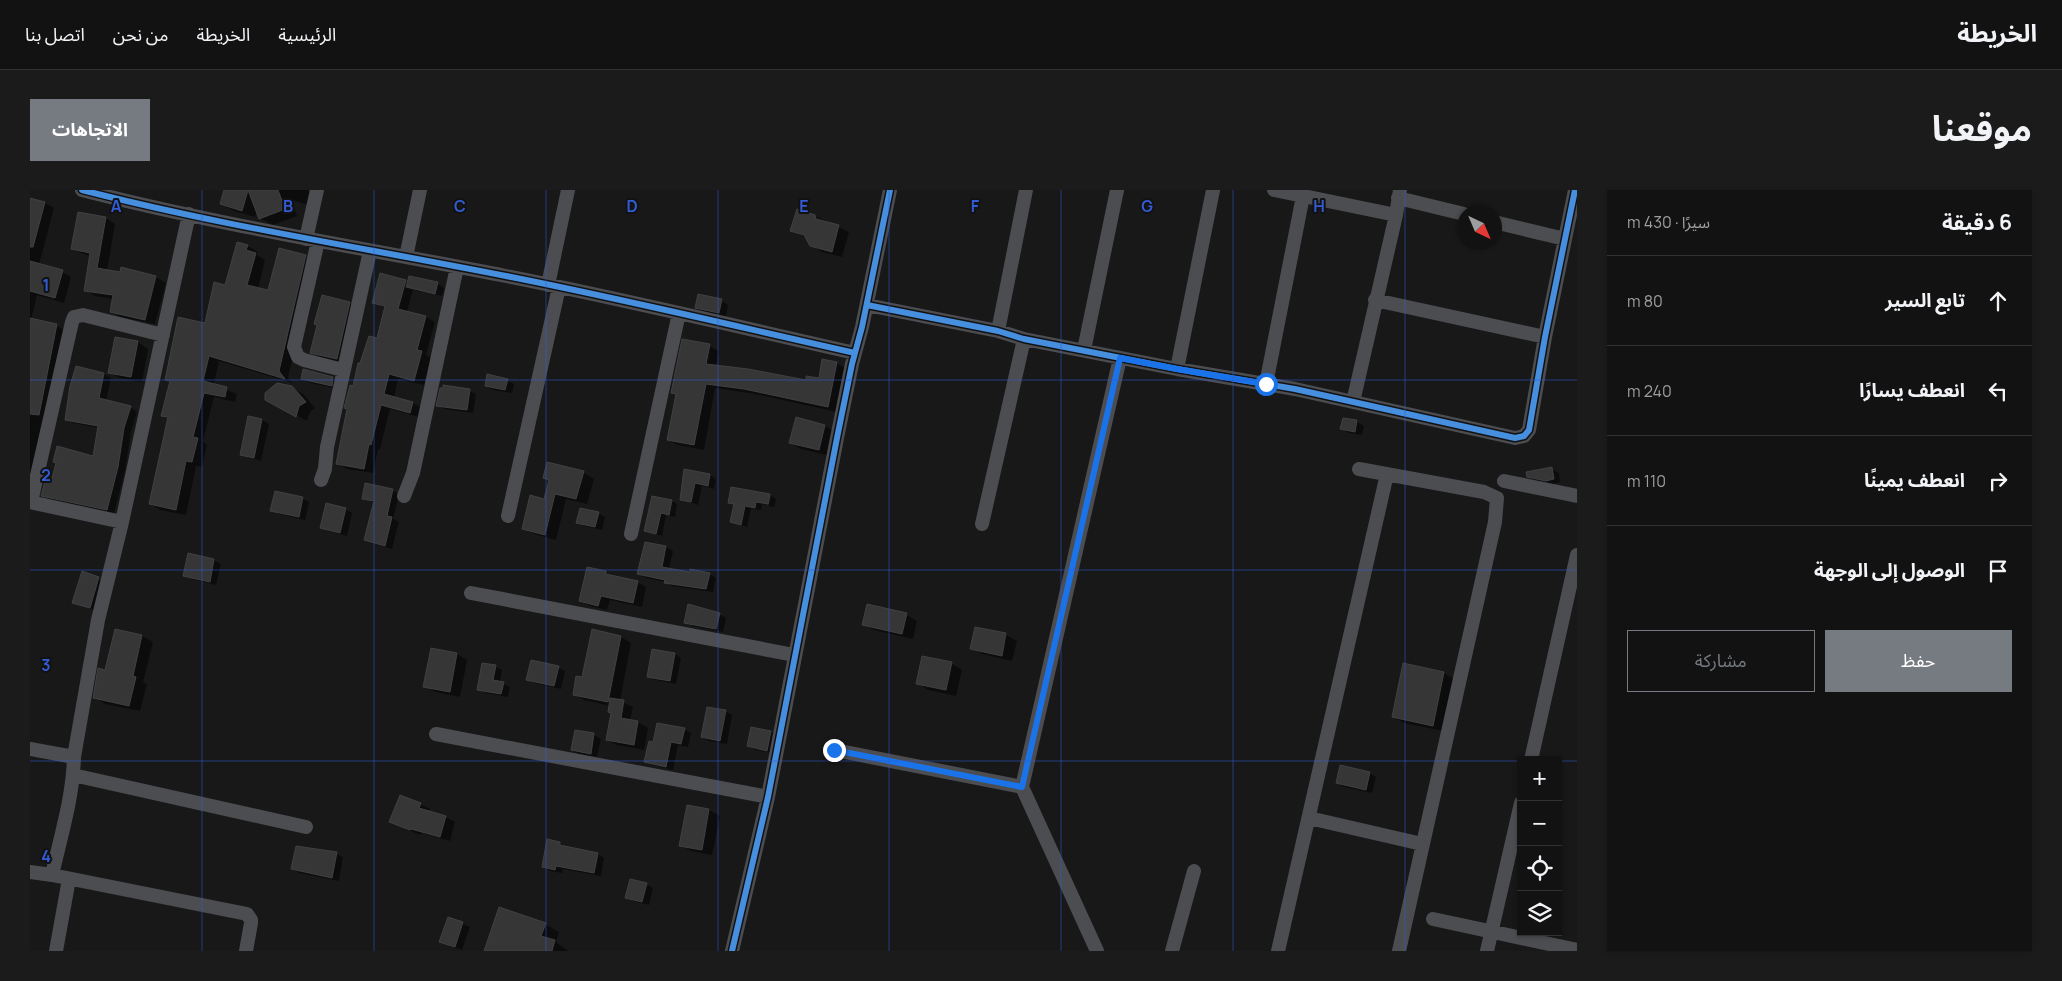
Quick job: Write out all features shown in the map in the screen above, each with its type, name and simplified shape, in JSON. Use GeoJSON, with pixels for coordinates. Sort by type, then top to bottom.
{"type":"FeatureCollection","features":[{"type":"Feature","properties":{"kind":"street"},"geometry":{"type":"LineString","coordinates":[[82,190],[137,204],[312,240],[406,256],[553,286],[855,354]]}},
{"type":"Feature","properties":{"kind":"street"},"geometry":{"type":"LineString","coordinates":[[317,190],[312,240],[294,347],[298,357],[304,360],[343,370]]}},
{"type":"Feature","properties":{"kind":"street"},"geometry":{"type":"LineString","coordinates":[[406,256],[420,190]]}},
{"type":"Feature","properties":{"kind":"street"},"geometry":{"type":"LineString","coordinates":[[508,516],[553,286],[568,190]]}},
{"type":"Feature","properties":{"kind":"street"},"geometry":{"type":"LineString","coordinates":[[732,951],[768,797],[794,655],[890,190]]}},
{"type":"Feature","properties":{"kind":"street"},"geometry":{"type":"LineString","coordinates":[[998,330],[1026,190]]}},
{"type":"Feature","properties":{"kind":"street"},"geometry":{"type":"LineString","coordinates":[[1084,350],[1118,190]]}},
{"type":"Feature","properties":{"kind":"street"},"geometry":{"type":"LineString","coordinates":[[1177,369],[1213,190]]}},
{"type":"Feature","properties":{"kind":"street"},"geometry":{"type":"LineString","coordinates":[[1274,190],[1396,215]]}},
{"type":"Feature","properties":{"kind":"street"},"geometry":{"type":"LineString","coordinates":[[867,305],[998,330],[1024,339],[1177,369],[1266,384],[1515,438],[1524,436],[1529,430],[1545,337],[1575,190]]}},
{"type":"Feature","properties":{"kind":"street"},"geometry":{"type":"LineString","coordinates":[[1353,402],[1396,215],[1399,194],[1457,212]]}},
{"type":"Feature","properties":{"kind":"street"},"geometry":{"type":"LineString","coordinates":[[1266,384],[1303,196]]}},
{"type":"Feature","properties":{"kind":"street"},"geometry":{"type":"LineString","coordinates":[[52,875],[67,813],[74,757],[98,620],[122,522],[189,214]]}},
{"type":"Feature","properties":{"kind":"street"},"geometry":{"type":"LineString","coordinates":[[1502,224],[1565,239]]}},
{"type":"Feature","properties":{"kind":"street"},"geometry":{"type":"LineString","coordinates":[[321,480],[343,370],[370,251]]}},
{"type":"Feature","properties":{"kind":"street"},"geometry":{"type":"LineString","coordinates":[[404,496],[413,473],[457,267]]}},
{"type":"Feature","properties":{"kind":"street"},"geometry":{"type":"LineString","coordinates":[[1375,300],[1545,337]]}},
{"type":"Feature","properties":{"kind":"street"},"geometry":{"type":"LineString","coordinates":[[631,534],[679,313]]}},
{"type":"Feature","properties":{"kind":"street"},"geometry":{"type":"LineString","coordinates":[[122,522],[30,502],[74,317],[83,315],[163,334]]}},
{"type":"Feature","properties":{"kind":"street"},"geometry":{"type":"LineString","coordinates":[[982,524],[1024,339]]}},
{"type":"Feature","properties":{"kind":"street"},"geometry":{"type":"LineString","coordinates":[[1097,951],[1022,787],[1120,358]]}},
{"type":"Feature","properties":{"kind":"street"},"geometry":{"type":"LineString","coordinates":[[1359,470],[1484,492],[1497,498],[1495,522],[1399,951]]}},
{"type":"Feature","properties":{"kind":"street"},"geometry":{"type":"LineString","coordinates":[[1278,951],[1387,474]]}},
{"type":"Feature","properties":{"kind":"street"},"geometry":{"type":"LineString","coordinates":[[1504,481],[1577,496]]}},
{"type":"Feature","properties":{"kind":"street"},"geometry":{"type":"LineString","coordinates":[[1532,756],[1577,555]]}},
{"type":"Feature","properties":{"kind":"street"},"geometry":{"type":"LineString","coordinates":[[471,593],[794,655]]}},
{"type":"Feature","properties":{"kind":"street"},"geometry":{"type":"LineString","coordinates":[[436,734],[768,797]]}},
{"type":"Feature","properties":{"kind":"street"},"geometry":{"type":"LineString","coordinates":[[30,749],[74,757]]}},
{"type":"Feature","properties":{"kind":"street"},"geometry":{"type":"LineString","coordinates":[[834,750],[1022,787]]}},
{"type":"Feature","properties":{"kind":"street"},"geometry":{"type":"LineString","coordinates":[[73,775],[306,827]]}},
{"type":"Feature","properties":{"kind":"street"},"geometry":{"type":"LineString","coordinates":[[1309,818],[1422,844]]}},
{"type":"Feature","properties":{"kind":"street"},"geometry":{"type":"LineString","coordinates":[[1487,951],[1517,821]]}},
{"type":"Feature","properties":{"kind":"street"},"geometry":{"type":"LineString","coordinates":[[1172,951],[1194,871]]}},
{"type":"Feature","properties":{"kind":"street"},"geometry":{"type":"LineString","coordinates":[[30,872],[247,914],[251,920],[246,951]]}},
{"type":"Feature","properties":{"kind":"street"},"geometry":{"type":"LineString","coordinates":[[56,951],[69,879]]}},
{"type":"Feature","properties":{"kind":"street"},"geometry":{"type":"LineString","coordinates":[[1433,919],[1577,950]]}},
{"type":"Feature","properties":{"kind":"building"},"geometry":{"type":"Polygon","coordinates":[[[224,190],[248,190],[242,211],[220,204],[224,190]]]}},
{"type":"Feature","properties":{"kind":"building"},"geometry":{"type":"Polygon","coordinates":[[[248,190],[278,190],[285,209],[259,219],[248,190]]]}},
{"type":"Feature","properties":{"kind":"building"},"geometry":{"type":"Polygon","coordinates":[[[30,198],[45,202],[33,247],[30,247],[30,198]]]}},
{"type":"Feature","properties":{"kind":"building"},"geometry":{"type":"Polygon","coordinates":[[[797,209],[815,215],[816,219],[839,225],[832,252],[810,246],[804,235],[790,231],[797,209]]]}},
{"type":"Feature","properties":{"kind":"building"},"geometry":{"type":"Polygon","coordinates":[[[78,212],[106,217],[97,268],[120,272],[121,267],[156,276],[145,320],[110,312],[113,295],[84,291],[90,253],[71,249],[78,212]]]}},
{"type":"Feature","properties":{"kind":"building"},"geometry":{"type":"Polygon","coordinates":[[[237,242],[248,245],[246,250],[256,253],[247,285],[268,290],[279,248],[306,255],[279,371],[285,379],[209,356],[203,381],[227,387],[225,397],[204,393],[193,437],[198,438],[192,462],[186,461],[176,510],[149,504],[168,417],[161,416],[170,381],[165,380],[178,317],[205,323],[214,282],[225,285],[237,242]]]}},
{"type":"Feature","properties":{"kind":"building"},"geometry":{"type":"Polygon","coordinates":[[[30,261],[63,270],[55,298],[30,291],[30,261]]]}},
{"type":"Feature","properties":{"kind":"building"},"geometry":{"type":"Polygon","coordinates":[[[380,273],[406,280],[398,309],[426,316],[417,350],[422,351],[414,381],[389,374],[384,394],[413,402],[410,413],[381,405],[371,445],[369,444],[364,469],[336,464],[347,409],[344,408],[350,385],[353,386],[358,363],[360,363],[369,336],[377,338],[385,306],[372,303],[380,273]]]}},
{"type":"Feature","properties":{"kind":"building"},"geometry":{"type":"Polygon","coordinates":[[[409,276],[438,282],[435,294],[406,287],[409,276]]]}},
{"type":"Feature","properties":{"kind":"building"},"geometry":{"type":"Polygon","coordinates":[[[698,294],[722,299],[719,313],[695,308],[698,294]]]}},
{"type":"Feature","properties":{"kind":"building"},"geometry":{"type":"Polygon","coordinates":[[[322,295],[350,302],[337,359],[310,353],[317,325],[314,324],[322,295]]]}},
{"type":"Feature","properties":{"kind":"building"},"geometry":{"type":"Polygon","coordinates":[[[30,318],[57,324],[39,415],[30,414],[30,318]]]}},
{"type":"Feature","properties":{"kind":"building"},"geometry":{"type":"Polygon","coordinates":[[[115,337],[138,341],[131,377],[108,373],[115,337]]]}},
{"type":"Feature","properties":{"kind":"building"},"geometry":{"type":"Polygon","coordinates":[[[682,339],[710,344],[706,364],[748,369],[806,380],[806,376],[819,378],[822,359],[837,362],[828,407],[744,389],[706,384],[694,445],[667,440],[676,394],[671,393],[682,339]]]}},
{"type":"Feature","properties":{"kind":"building"},"geometry":{"type":"Polygon","coordinates":[[[76,366],[104,373],[99,398],[131,406],[124,428],[118,467],[107,510],[41,496],[45,481],[51,482],[56,463],[53,462],[57,446],[93,456],[98,426],[65,420],[70,386],[76,366]]]}},
{"type":"Feature","properties":{"kind":"building"},"geometry":{"type":"Polygon","coordinates":[[[303,369],[333,377],[332,386],[301,379],[303,369]]]}},
{"type":"Feature","properties":{"kind":"building"},"geometry":{"type":"Polygon","coordinates":[[[487,374],[508,379],[505,390],[485,386],[487,374]]]}},
{"type":"Feature","properties":{"kind":"building"},"geometry":{"type":"Polygon","coordinates":[[[277,383],[292,386],[306,402],[299,406],[296,417],[265,400],[265,393],[277,383]]]}},
{"type":"Feature","properties":{"kind":"building"},"geometry":{"type":"Polygon","coordinates":[[[443,385],[470,389],[467,410],[436,406],[440,388],[443,388],[443,385]]]}},
{"type":"Feature","properties":{"kind":"building"},"geometry":{"type":"Polygon","coordinates":[[[248,416],[262,419],[254,458],[240,455],[248,416]]]}},
{"type":"Feature","properties":{"kind":"building"},"geometry":{"type":"Polygon","coordinates":[[[796,417],[825,425],[819,450],[789,443],[796,417]]]}},
{"type":"Feature","properties":{"kind":"building"},"geometry":{"type":"Polygon","coordinates":[[[1343,418],[1357,420],[1355,432],[1340,429],[1343,418]]]}},
{"type":"Feature","properties":{"kind":"building"},"geometry":{"type":"Polygon","coordinates":[[[547,462],[584,471],[576,499],[555,494],[545,535],[522,529],[530,495],[544,499],[549,480],[543,478],[547,462]]]}},
{"type":"Feature","properties":{"kind":"building"},"geometry":{"type":"Polygon","coordinates":[[[1552,467],[1554,479],[1546,481],[1527,477],[1526,472],[1552,467]]]}},
{"type":"Feature","properties":{"kind":"building"},"geometry":{"type":"Polygon","coordinates":[[[684,469],[710,474],[708,486],[695,483],[691,502],[680,500],[684,469]]]}},
{"type":"Feature","properties":{"kind":"building"},"geometry":{"type":"Polygon","coordinates":[[[365,483],[393,489],[387,516],[392,517],[385,546],[364,540],[374,501],[362,499],[365,483]]]}},
{"type":"Feature","properties":{"kind":"building"},"geometry":{"type":"Polygon","coordinates":[[[731,487],[770,494],[768,504],[756,502],[755,508],[745,506],[741,525],[730,522],[734,504],[728,503],[731,487]]]}},
{"type":"Feature","properties":{"kind":"building"},"geometry":{"type":"Polygon","coordinates":[[[275,491],[303,497],[299,517],[270,511],[275,491]]]}},
{"type":"Feature","properties":{"kind":"building"},"geometry":{"type":"Polygon","coordinates":[[[652,496],[672,500],[669,515],[661,513],[656,534],[644,531],[652,496]]]}},
{"type":"Feature","properties":{"kind":"building"},"geometry":{"type":"Polygon","coordinates":[[[326,503],[346,508],[340,533],[320,528],[326,503]]]}},
{"type":"Feature","properties":{"kind":"building"},"geometry":{"type":"Polygon","coordinates":[[[580,508],[599,512],[595,527],[576,523],[580,508]]]}},
{"type":"Feature","properties":{"kind":"building"},"geometry":{"type":"Polygon","coordinates":[[[645,542],[666,546],[662,567],[710,573],[706,589],[664,583],[665,580],[637,574],[645,542]]]}},
{"type":"Feature","properties":{"kind":"building"},"geometry":{"type":"Polygon","coordinates":[[[188,553],[214,559],[210,582],[183,576],[188,553]]]}},
{"type":"Feature","properties":{"kind":"building"},"geometry":{"type":"Polygon","coordinates":[[[587,567],[606,571],[606,574],[638,581],[633,603],[601,596],[598,606],[579,601],[587,567]]]}},
{"type":"Feature","properties":{"kind":"building"},"geometry":{"type":"Polygon","coordinates":[[[82,571],[99,577],[90,608],[72,603],[82,571]]]}},
{"type":"Feature","properties":{"kind":"building"},"geometry":{"type":"Polygon","coordinates":[[[688,604],[720,613],[716,629],[684,623],[688,604]]]}},
{"type":"Feature","properties":{"kind":"building"},"geometry":{"type":"Polygon","coordinates":[[[867,604],[907,613],[902,634],[862,625],[867,604]]]}},
{"type":"Feature","properties":{"kind":"building"},"geometry":{"type":"Polygon","coordinates":[[[975,627],[1006,633],[1002,656],[970,649],[975,627]]]}},
{"type":"Feature","properties":{"kind":"building"},"geometry":{"type":"Polygon","coordinates":[[[115,629],[142,635],[133,676],[136,677],[129,706],[93,698],[98,668],[105,670],[115,629]]]}},
{"type":"Feature","properties":{"kind":"building"},"geometry":{"type":"Polygon","coordinates":[[[592,629],[621,636],[608,702],[573,695],[576,676],[582,677],[592,629]]]}},
{"type":"Feature","properties":{"kind":"building"},"geometry":{"type":"Polygon","coordinates":[[[431,648],[457,653],[450,692],[423,687],[431,648]]]}},
{"type":"Feature","properties":{"kind":"building"},"geometry":{"type":"Polygon","coordinates":[[[652,649],[675,653],[670,681],[647,677],[652,649]]]}},
{"type":"Feature","properties":{"kind":"building"},"geometry":{"type":"Polygon","coordinates":[[[922,656],[952,662],[946,690],[916,684],[922,656]]]}},
{"type":"Feature","properties":{"kind":"building"},"geometry":{"type":"Polygon","coordinates":[[[531,660],[559,666],[554,686],[526,680],[531,660]]]}},
{"type":"Feature","properties":{"kind":"building"},"geometry":{"type":"Polygon","coordinates":[[[482,663],[496,665],[493,680],[504,682],[501,694],[477,690],[482,663]]]}},
{"type":"Feature","properties":{"kind":"building"},"geometry":{"type":"Polygon","coordinates":[[[1403,663],[1444,672],[1433,726],[1392,717],[1403,663]]]}},
{"type":"Feature","properties":{"kind":"building"},"geometry":{"type":"Polygon","coordinates":[[[610,698],[624,700],[621,718],[638,721],[634,745],[606,740],[611,713],[608,712],[610,698]]]}},
{"type":"Feature","properties":{"kind":"building"},"geometry":{"type":"Polygon","coordinates":[[[707,707],[726,710],[720,741],[701,737],[707,707]]]}},
{"type":"Feature","properties":{"kind":"building"},"geometry":{"type":"Polygon","coordinates":[[[657,723],[685,728],[681,744],[671,742],[666,767],[644,762],[649,741],[653,742],[657,723]]]}},
{"type":"Feature","properties":{"kind":"building"},"geometry":{"type":"Polygon","coordinates":[[[751,727],[771,731],[767,751],[747,746],[751,727]]]}},
{"type":"Feature","properties":{"kind":"building"},"geometry":{"type":"Polygon","coordinates":[[[575,730],[594,733],[591,754],[571,750],[575,730]]]}},
{"type":"Feature","properties":{"kind":"building"},"geometry":{"type":"Polygon","coordinates":[[[1340,765],[1370,772],[1366,790],[1336,783],[1340,765]]]}},
{"type":"Feature","properties":{"kind":"building"},"geometry":{"type":"Polygon","coordinates":[[[400,795],[421,803],[419,808],[446,816],[440,837],[410,830],[389,822],[400,795]]]}},
{"type":"Feature","properties":{"kind":"building"},"geometry":{"type":"Polygon","coordinates":[[[687,805],[709,809],[702,850],[679,846],[687,805]]]}},
{"type":"Feature","properties":{"kind":"building"},"geometry":{"type":"Polygon","coordinates":[[[547,839],[560,842],[560,845],[598,853],[594,873],[556,866],[555,870],[542,867],[547,839]]]}},
{"type":"Feature","properties":{"kind":"building"},"geometry":{"type":"Polygon","coordinates":[[[296,846],[337,852],[332,878],[291,869],[296,846]]]}},
{"type":"Feature","properties":{"kind":"building"},"geometry":{"type":"Polygon","coordinates":[[[630,879],[647,883],[642,902],[625,898],[630,879]]]}},
{"type":"Feature","properties":{"kind":"building"},"geometry":{"type":"Polygon","coordinates":[[[499,907],[546,923],[541,936],[555,940],[552,951],[484,951],[499,907]]]}},
{"type":"Feature","properties":{"kind":"building"},"geometry":{"type":"Polygon","coordinates":[[[448,917],[463,922],[455,947],[439,942],[448,917]]]}},
{"type":"Feature","properties":{"kind":"cycle path"},"geometry":{"type":"LineString","coordinates":[[82,190],[241,226],[550,285],[855,353]]}},
{"type":"Feature","properties":{"kind":"cycle path"},"geometry":{"type":"LineString","coordinates":[[732,951],[768,797],[837,438],[890,190]]}},
{"type":"Feature","properties":{"kind":"cycle path"},"geometry":{"type":"LineString","coordinates":[[867,305],[998,331],[1024,339],[1177,369],[1295,389],[1515,438],[1524,436],[1529,430],[1545,337],[1575,190]]}},
{"type":"Feature","properties":{"kind":"route"},"geometry":{"type":"LineString","coordinates":[[834,750],[1022,787],[1120,358],[1266,384]]}}]}
